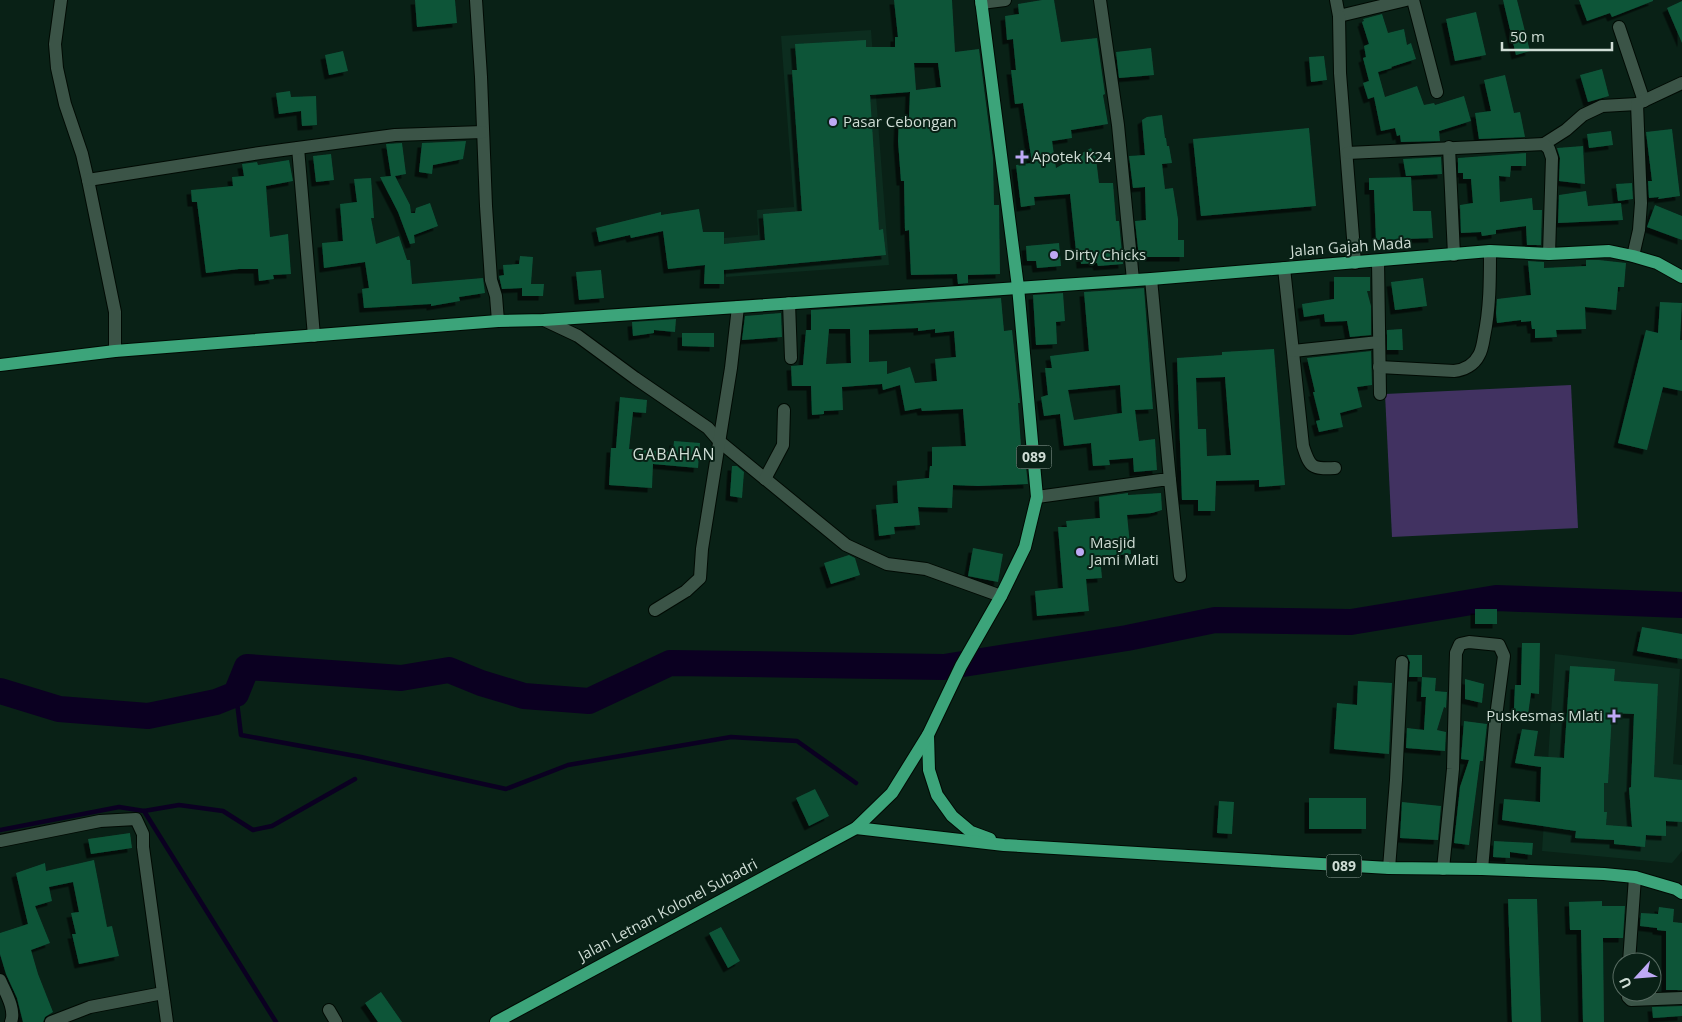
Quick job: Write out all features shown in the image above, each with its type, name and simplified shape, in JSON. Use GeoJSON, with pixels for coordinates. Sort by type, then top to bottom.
{"type":"FeatureCollection","features":[{"type":"Feature","properties":{"kind":"main road"},"geometry":{"type":"LineString","coordinates":[[981,2],[1018,287]]}},
{"type":"Feature","properties":{"kind":"main road","name":"Jalan Gajah Mada"},"geometry":{"type":"LineString","coordinates":[[0,365],[115,351],[498,321],[544,320],[1151,279],[1490,251],[1549,254],[1608,251],[1657,263],[1682,276]]}},
{"type":"Feature","properties":{"kind":"main road","name":"089"},"geometry":{"type":"LineString","coordinates":[[1018,287],[1037,497],[1024,548],[1001,596],[961,666],[928,735],[929,770],[938,795],[952,816],[971,832],[1004,845],[1389,868],[1482,869],[1604,874],[1635,877],[1680,888]]}},
{"type":"Feature","properties":{"kind":"main road","name":"Jalan Letnan Kolonel Subadri"},"geometry":{"type":"LineString","coordinates":[[496,1022],[856,828],[892,794],[928,735]]}},
{"type":"Feature","properties":{"kind":"main road"},"geometry":{"type":"LineString","coordinates":[[856,828],[1004,845]]}},
{"type":"Feature","properties":{"kind":"street"},"geometry":{"type":"LineString","coordinates":[[61,0],[55,44],[57,68],[65,104],[82,154],[88,180],[115,312],[115,351]]}},
{"type":"Feature","properties":{"kind":"street"},"geometry":{"type":"LineString","coordinates":[[476,0],[486,206],[491,271],[498,321]]}},
{"type":"Feature","properties":{"kind":"street"},"geometry":{"type":"LineString","coordinates":[[981,2],[1006,0]]}},
{"type":"Feature","properties":{"kind":"street"},"geometry":{"type":"LineString","coordinates":[[1100,0],[1118,125],[1133,280]]}},
{"type":"Feature","properties":{"kind":"street"},"geometry":{"type":"LineString","coordinates":[[1336,0],[1339,16],[1340,73],[1355,262]]}},
{"type":"Feature","properties":{"kind":"street"},"geometry":{"type":"LineString","coordinates":[[1339,16],[1406,0]]}},
{"type":"Feature","properties":{"kind":"street"},"geometry":{"type":"LineString","coordinates":[[1414,0],[1437,92]]}},
{"type":"Feature","properties":{"kind":"street"},"geometry":{"type":"LineString","coordinates":[[1619,26],[1640,102],[1641,203],[1639,230],[1633,256]]}},
{"type":"Feature","properties":{"kind":"street"},"geometry":{"type":"LineString","coordinates":[[1347,153],[1544,144],[1566,130],[1583,115],[1602,106],[1640,102],[1682,83]]}},
{"type":"Feature","properties":{"kind":"street"},"geometry":{"type":"LineString","coordinates":[[88,180],[395,135],[483,132]]}},
{"type":"Feature","properties":{"kind":"street"},"geometry":{"type":"LineString","coordinates":[[1544,144],[1552,158],[1549,254]]}},
{"type":"Feature","properties":{"kind":"street"},"geometry":{"type":"LineString","coordinates":[[1449,147],[1454,255]]}},
{"type":"Feature","properties":{"kind":"street"},"geometry":{"type":"LineString","coordinates":[[298,148],[314,336]]}},
{"type":"Feature","properties":{"kind":"street"},"geometry":{"type":"LineString","coordinates":[[1379,367],[1454,371],[1462,370],[1476,360],[1480,354],[1489,316],[1491,295],[1490,251]]}},
{"type":"Feature","properties":{"kind":"street"},"geometry":{"type":"LineString","coordinates":[[1378,261],[1380,394]]}},
{"type":"Feature","properties":{"kind":"street"},"geometry":{"type":"LineString","coordinates":[[1284,268],[1303,446],[1306,458],[1317,469],[1335,468]]}},
{"type":"Feature","properties":{"kind":"street"},"geometry":{"type":"LineString","coordinates":[[1151,279],[1180,576]]}},
{"type":"Feature","properties":{"kind":"street"},"geometry":{"type":"LineString","coordinates":[[789,303],[791,358]]}},
{"type":"Feature","properties":{"kind":"street"},"geometry":{"type":"LineString","coordinates":[[654,610],[686,591],[700,578],[702,548],[720,442],[738,307]]}},
{"type":"Feature","properties":{"kind":"street"},"geometry":{"type":"LineString","coordinates":[[544,320],[578,336],[708,428],[720,442],[846,545],[887,564],[926,569],[1001,596]]}},
{"type":"Feature","properties":{"kind":"street"},"geometry":{"type":"LineString","coordinates":[[1293,352],[1379,342]]}},
{"type":"Feature","properties":{"kind":"street"},"geometry":{"type":"LineString","coordinates":[[766,479],[783,445],[784,410]]}},
{"type":"Feature","properties":{"kind":"street"},"geometry":{"type":"LineString","coordinates":[[1037,497],[1170,480]]}},
{"type":"Feature","properties":{"kind":"street"},"geometry":{"type":"LineString","coordinates":[[1443,869],[1453,769],[1456,653],[1460,644],[1468,642],[1499,645],[1504,656],[1495,724],[1482,869]]}},
{"type":"Feature","properties":{"kind":"street"},"geometry":{"type":"LineString","coordinates":[[1389,868],[1402,662]]}},
{"type":"Feature","properties":{"kind":"street"},"geometry":{"type":"LineString","coordinates":[[0,841],[100,821],[136,819],[143,834],[143,846],[167,1022]]}},
{"type":"Feature","properties":{"kind":"street"},"geometry":{"type":"LineString","coordinates":[[1630,952],[1635,877]]}},
{"type":"Feature","properties":{"kind":"street"},"geometry":{"type":"LineString","coordinates":[[0,980],[12,1009],[12,1022]]}},
{"type":"Feature","properties":{"kind":"street"},"geometry":{"type":"LineString","coordinates":[[51,1022],[90,1007],[164,993]]}},
{"type":"Feature","properties":{"kind":"street"},"geometry":{"type":"LineString","coordinates":[[1662,999],[1682,998]]}},
{"type":"Feature","properties":{"kind":"street"},"geometry":{"type":"LineString","coordinates":[[329,1010],[336,1022]]}},
{"type":"Feature","properties":{"kind":"shaded area","name":"Pasar Cebongan"},"geometry":{"type":"Polygon","coordinates":[[[871,30],[889,265],[726,277],[724,238],[758,235],[757,210],[794,207],[781,36],[871,30]]]}},
{"type":"Feature","properties":{"kind":"shaded area"},"geometry":{"type":"Polygon","coordinates":[[[1571,385],[1578,528],[1392,537],[1385,394],[1571,385]]]}},
{"type":"Feature","properties":{"kind":"shaded area","name":"Puskesmas Mlati"},"geometry":{"type":"Polygon","coordinates":[[[1555,654],[1680,669],[1673,764],[1682,765],[1682,851],[1672,863],[1542,851],[1555,654]]]}},
{"type":"Feature","properties":{"kind":"building"},"geometry":{"type":"Polygon","coordinates":[[[415,0],[455,0],[457,23],[417,27],[415,0]]]}},
{"type":"Feature","properties":{"kind":"building"},"geometry":{"type":"Polygon","coordinates":[[[894,0],[952,0],[955,52],[979,49],[993,158],[994,205],[999,205],[1000,274],[968,275],[968,283],[958,284],[957,274],[911,275],[909,230],[905,231],[904,181],[901,181],[898,141],[899,117],[909,118],[910,92],[870,95],[879,230],[883,229],[886,255],[724,270],[724,284],[704,284],[705,265],[668,269],[663,231],[631,238],[630,235],[599,242],[596,228],[661,212],[661,215],[699,209],[703,232],[724,232],[724,244],[765,240],[763,214],[802,211],[792,70],[797,70],[795,44],[866,40],[866,47],[895,47],[895,37],[898,37],[894,0]],[[914,63],[916,90],[941,87],[938,63],[914,63]]]}},
{"type":"Feature","properties":{"kind":"building"},"geometry":{"type":"Polygon","coordinates":[[[1054,0],[1061,42],[1097,38],[1108,124],[1071,130],[1072,138],[1052,141],[1056,168],[1091,148],[1096,158],[1099,183],[1113,183],[1116,221],[1119,221],[1123,264],[1098,266],[1097,263],[1081,264],[1080,251],[1076,251],[1070,194],[1034,197],[1035,205],[1021,207],[1016,165],[1032,163],[1023,103],[1015,104],[1011,70],[1016,70],[1013,39],[1007,40],[1005,16],[1019,14],[1018,4],[1054,0]]]}},
{"type":"Feature","properties":{"kind":"building"},"geometry":{"type":"Polygon","coordinates":[[[1503,0],[1517,0],[1530,51],[1516,55],[1503,0]]]}},
{"type":"Feature","properties":{"kind":"building"},"geometry":{"type":"Polygon","coordinates":[[[1579,0],[1653,1],[1612,17],[1610,13],[1587,21],[1579,0]]]}},
{"type":"Feature","properties":{"kind":"building"},"geometry":{"type":"Polygon","coordinates":[[[1682,1],[1682,43],[1667,8],[1682,1]]]}},
{"type":"Feature","properties":{"kind":"building"},"geometry":{"type":"Polygon","coordinates":[[[1476,12],[1486,55],[1455,61],[1446,19],[1476,12]]]}},
{"type":"Feature","properties":{"kind":"building"},"geometry":{"type":"Polygon","coordinates":[[[1382,14],[1388,33],[1404,29],[1407,45],[1411,43],[1416,59],[1378,72],[1385,97],[1417,86],[1424,105],[1434,103],[1435,105],[1464,96],[1471,121],[1439,131],[1440,141],[1401,142],[1400,135],[1397,136],[1395,128],[1381,131],[1374,97],[1368,99],[1363,83],[1369,81],[1363,58],[1366,57],[1364,46],[1369,44],[1362,22],[1364,21],[1363,19],[1382,14]]]}},
{"type":"Feature","properties":{"kind":"building"},"geometry":{"type":"Polygon","coordinates":[[[1151,48],[1154,75],[1119,78],[1116,52],[1151,48]]]}},
{"type":"Feature","properties":{"kind":"building"},"geometry":{"type":"Polygon","coordinates":[[[343,51],[348,71],[329,75],[325,55],[343,51]]]}},
{"type":"Feature","properties":{"kind":"building"},"geometry":{"type":"Polygon","coordinates":[[[1324,56],[1327,80],[1311,82],[1309,57],[1324,56]]]}},
{"type":"Feature","properties":{"kind":"building"},"geometry":{"type":"Polygon","coordinates":[[[1602,69],[1609,96],[1588,102],[1580,75],[1602,69]]]}},
{"type":"Feature","properties":{"kind":"building"},"geometry":{"type":"Polygon","coordinates":[[[1505,75],[1514,113],[1520,112],[1525,137],[1479,139],[1475,113],[1491,111],[1484,80],[1505,75]]]}},
{"type":"Feature","properties":{"kind":"building"},"geometry":{"type":"Polygon","coordinates":[[[290,91],[291,97],[316,96],[317,125],[302,126],[301,111],[279,114],[276,93],[290,91]]]}},
{"type":"Feature","properties":{"kind":"building"},"geometry":{"type":"Polygon","coordinates":[[[1162,115],[1165,138],[1167,146],[1169,146],[1172,163],[1162,164],[1165,189],[1173,188],[1178,219],[1178,240],[1184,240],[1184,257],[1139,257],[1135,221],[1146,220],[1145,187],[1133,188],[1129,156],[1145,155],[1142,120],[1147,117],[1162,115]]]}},
{"type":"Feature","properties":{"kind":"building"},"geometry":{"type":"Polygon","coordinates":[[[1309,128],[1316,206],[1201,216],[1193,139],[1309,128]]]}},
{"type":"Feature","properties":{"kind":"building"},"geometry":{"type":"Polygon","coordinates":[[[1672,129],[1680,196],[1658,199],[1659,197],[1649,198],[1648,181],[1652,181],[1646,132],[1672,129]]]}},
{"type":"Feature","properties":{"kind":"building"},"geometry":{"type":"Polygon","coordinates":[[[1611,131],[1613,145],[1589,148],[1587,134],[1611,131]]]}},
{"type":"Feature","properties":{"kind":"building"},"geometry":{"type":"Polygon","coordinates":[[[466,141],[463,159],[433,165],[432,174],[419,172],[422,143],[466,141]]]}},
{"type":"Feature","properties":{"kind":"building"},"geometry":{"type":"Polygon","coordinates":[[[402,143],[406,174],[395,176],[410,205],[411,213],[415,213],[416,208],[430,203],[438,226],[414,235],[415,243],[410,244],[398,212],[380,177],[391,176],[386,144],[402,143]]]}},
{"type":"Feature","properties":{"kind":"building"},"geometry":{"type":"Polygon","coordinates":[[[1583,146],[1585,184],[1559,181],[1560,158],[1557,148],[1583,146]]]}},
{"type":"Feature","properties":{"kind":"building"},"geometry":{"type":"Polygon","coordinates":[[[1526,153],[1526,166],[1511,166],[1510,177],[1499,176],[1500,202],[1532,198],[1533,210],[1542,210],[1541,245],[1527,245],[1526,226],[1496,230],[1496,234],[1482,236],[1481,232],[1461,233],[1460,205],[1473,203],[1471,179],[1463,179],[1463,173],[1458,173],[1458,158],[1526,153]]]}},
{"type":"Feature","properties":{"kind":"building"},"geometry":{"type":"Polygon","coordinates":[[[331,154],[334,180],[316,182],[313,156],[331,154]]]}},
{"type":"Feature","properties":{"kind":"building"},"geometry":{"type":"Polygon","coordinates":[[[1441,157],[1442,174],[1406,176],[1403,159],[1441,157]]]}},
{"type":"Feature","properties":{"kind":"building"},"geometry":{"type":"Polygon","coordinates":[[[289,160],[293,181],[266,186],[270,237],[288,234],[291,274],[273,275],[274,279],[259,281],[258,269],[206,273],[197,202],[192,202],[191,190],[233,186],[232,177],[244,176],[242,164],[257,162],[258,165],[289,160]]]}},
{"type":"Feature","properties":{"kind":"building"},"geometry":{"type":"Polygon","coordinates":[[[1411,177],[1413,211],[1431,211],[1433,238],[1376,240],[1374,190],[1369,190],[1369,178],[1411,177]]]}},
{"type":"Feature","properties":{"kind":"building"},"geometry":{"type":"Polygon","coordinates":[[[371,178],[374,218],[371,218],[376,244],[399,236],[407,260],[410,260],[412,284],[483,278],[485,293],[459,297],[460,301],[431,306],[431,304],[364,308],[362,289],[369,288],[365,262],[324,268],[322,243],[343,241],[340,204],[357,202],[354,179],[371,178]]]}},
{"type":"Feature","properties":{"kind":"building"},"geometry":{"type":"Polygon","coordinates":[[[1632,183],[1633,199],[1618,201],[1616,184],[1632,183]]]}},
{"type":"Feature","properties":{"kind":"building"},"geometry":{"type":"Polygon","coordinates":[[[1586,191],[1588,206],[1621,203],[1623,220],[1558,223],[1559,195],[1586,191]]]}},
{"type":"Feature","properties":{"kind":"building"},"geometry":{"type":"Polygon","coordinates":[[[1655,205],[1682,216],[1682,240],[1647,227],[1655,205]]]}},
{"type":"Feature","properties":{"kind":"building","name":"Dirty Chicks"},"geometry":{"type":"Polygon","coordinates":[[[1059,243],[1061,266],[1037,268],[1036,261],[1027,261],[1026,246],[1059,243]]]}},
{"type":"Feature","properties":{"kind":"building"},"geometry":{"type":"Polygon","coordinates":[[[520,256],[533,257],[531,284],[544,284],[543,296],[522,296],[522,288],[502,289],[499,276],[504,275],[503,265],[519,264],[520,256]]]}},
{"type":"Feature","properties":{"kind":"building"},"geometry":{"type":"Polygon","coordinates":[[[1586,260],[1626,263],[1624,287],[1618,287],[1616,310],[1585,307],[1586,329],[1556,330],[1557,337],[1535,338],[1535,329],[1532,329],[1531,321],[1521,322],[1521,320],[1497,323],[1497,299],[1531,295],[1528,261],[1544,262],[1544,268],[1586,266],[1586,260]]]}},
{"type":"Feature","properties":{"kind":"building"},"geometry":{"type":"Polygon","coordinates":[[[601,270],[604,298],[579,300],[576,272],[601,270]]]}},
{"type":"Feature","properties":{"kind":"building"},"geometry":{"type":"Polygon","coordinates":[[[1334,277],[1370,277],[1370,291],[1367,291],[1371,306],[1371,335],[1350,337],[1347,321],[1325,322],[1324,314],[1304,317],[1302,304],[1334,299],[1334,277]]]}},
{"type":"Feature","properties":{"kind":"building"},"geometry":{"type":"Polygon","coordinates":[[[1423,278],[1427,306],[1395,310],[1391,282],[1423,278]]]}},
{"type":"Feature","properties":{"kind":"building"},"geometry":{"type":"Polygon","coordinates":[[[1144,288],[1153,409],[1135,410],[1139,441],[1155,439],[1157,470],[1134,472],[1133,458],[1109,460],[1110,465],[1093,466],[1091,443],[1064,446],[1060,414],[1044,416],[1041,397],[1048,395],[1045,368],[1052,368],[1050,356],[1089,351],[1084,292],[1144,288]],[[1120,385],[1068,390],[1074,420],[1122,413],[1120,385]]]}},
{"type":"Feature","properties":{"kind":"building"},"geometry":{"type":"Polygon","coordinates":[[[1063,293],[1065,321],[1056,322],[1057,344],[1036,345],[1033,295],[1063,293]]]}},
{"type":"Feature","properties":{"kind":"building"},"geometry":{"type":"Polygon","coordinates":[[[1001,298],[1004,331],[1012,330],[1020,403],[1018,403],[1022,460],[1025,459],[1028,484],[953,485],[952,508],[918,507],[920,525],[894,527],[895,534],[879,536],[876,505],[898,503],[897,481],[929,478],[930,466],[932,466],[932,447],[966,446],[963,409],[922,411],[921,408],[905,411],[900,385],[883,390],[882,384],[842,387],[843,410],[824,411],[824,414],[812,415],[811,386],[792,386],[791,366],[803,365],[806,330],[811,330],[811,310],[1001,298]],[[918,328],[869,330],[869,362],[887,361],[887,374],[910,367],[915,383],[937,381],[935,359],[956,357],[954,331],[935,333],[935,329],[918,331],[918,328]],[[829,329],[826,364],[851,363],[850,329],[829,329]]]}},
{"type":"Feature","properties":{"kind":"building"},"geometry":{"type":"Polygon","coordinates":[[[1660,302],[1682,303],[1680,340],[1682,340],[1682,391],[1663,387],[1647,450],[1618,443],[1646,330],[1658,333],[1660,302]]]}},
{"type":"Feature","properties":{"kind":"building"},"geometry":{"type":"Polygon","coordinates":[[[781,313],[782,337],[742,340],[745,316],[781,313]]]}},
{"type":"Feature","properties":{"kind":"building"},"geometry":{"type":"Polygon","coordinates":[[[676,319],[675,332],[654,330],[654,333],[633,336],[632,322],[676,319]]]}},
{"type":"Feature","properties":{"kind":"building"},"geometry":{"type":"Polygon","coordinates":[[[1402,329],[1403,350],[1387,350],[1387,330],[1402,329]]]}},
{"type":"Feature","properties":{"kind":"building"},"geometry":{"type":"Polygon","coordinates":[[[682,333],[714,333],[714,347],[682,346],[682,333]]]}},
{"type":"Feature","properties":{"kind":"building"},"geometry":{"type":"Polygon","coordinates":[[[1274,349],[1285,485],[1259,487],[1259,480],[1216,481],[1215,511],[1198,511],[1198,500],[1182,500],[1177,358],[1222,355],[1222,352],[1274,349]],[[1225,377],[1196,378],[1198,429],[1206,429],[1207,456],[1231,455],[1225,377]]]}},
{"type":"Feature","properties":{"kind":"building"},"geometry":{"type":"Polygon","coordinates":[[[1371,351],[1372,385],[1357,387],[1362,407],[1340,413],[1343,427],[1319,432],[1316,421],[1320,420],[1307,358],[1371,351]]]}},
{"type":"Feature","properties":{"kind":"building"},"geometry":{"type":"Polygon","coordinates":[[[620,397],[647,400],[646,413],[633,412],[629,449],[673,452],[674,441],[700,443],[698,468],[653,464],[652,488],[609,485],[611,448],[616,448],[620,397]]]}},
{"type":"Feature","properties":{"kind":"building"},"geometry":{"type":"Polygon","coordinates":[[[732,466],[737,466],[744,472],[742,498],[730,496],[732,466]]]}},
{"type":"Feature","properties":{"kind":"building"},"geometry":{"type":"Polygon","coordinates":[[[1128,493],[1128,495],[1161,493],[1162,510],[1152,513],[1127,515],[1131,554],[1100,556],[1102,578],[1086,579],[1089,611],[1037,616],[1035,591],[1063,588],[1058,527],[1067,527],[1066,521],[1100,518],[1099,497],[1128,493]]]}},
{"type":"Feature","properties":{"kind":"building"},"geometry":{"type":"Polygon","coordinates":[[[973,548],[1003,554],[998,582],[968,576],[973,548]]]}},
{"type":"Feature","properties":{"kind":"building"},"geometry":{"type":"Polygon","coordinates":[[[849,555],[855,558],[860,575],[831,584],[824,563],[849,555]]]}},
{"type":"Feature","properties":{"kind":"building"},"geometry":{"type":"Polygon","coordinates":[[[1475,609],[1497,609],[1497,624],[1475,624],[1475,609]]]}},
{"type":"Feature","properties":{"kind":"building"},"geometry":{"type":"Polygon","coordinates":[[[1642,627],[1682,634],[1682,659],[1637,651],[1642,627]]]}},
{"type":"Feature","properties":{"kind":"building"},"geometry":{"type":"Polygon","coordinates":[[[1522,643],[1540,643],[1539,694],[1531,693],[1528,715],[1515,712],[1514,708],[1515,685],[1521,685],[1522,643]]]}},
{"type":"Feature","properties":{"kind":"building"},"geometry":{"type":"Polygon","coordinates":[[[1407,655],[1422,655],[1422,677],[1409,677],[1410,662],[1407,655]]]}},
{"type":"Feature","properties":{"kind":"building"},"geometry":{"type":"Polygon","coordinates":[[[1570,666],[1615,669],[1614,681],[1658,684],[1654,777],[1682,780],[1682,822],[1666,821],[1666,836],[1646,835],[1645,847],[1614,844],[1614,840],[1575,838],[1576,831],[1502,820],[1504,799],[1540,802],[1541,767],[1515,763],[1522,729],[1538,731],[1534,756],[1564,758],[1570,666]],[[1612,713],[1608,783],[1604,783],[1604,812],[1607,812],[1606,825],[1632,827],[1629,788],[1631,787],[1634,714],[1612,713]]]}},
{"type":"Feature","properties":{"kind":"building"},"geometry":{"type":"Polygon","coordinates":[[[1422,677],[1436,678],[1435,691],[1447,692],[1446,708],[1444,707],[1437,730],[1446,732],[1445,751],[1406,748],[1407,728],[1424,730],[1426,697],[1421,697],[1422,677]]]}},
{"type":"Feature","properties":{"kind":"building"},"geometry":{"type":"Polygon","coordinates":[[[1465,679],[1484,684],[1482,703],[1465,699],[1465,679]]]}},
{"type":"Feature","properties":{"kind":"building"},"geometry":{"type":"Polygon","coordinates":[[[1358,681],[1392,683],[1389,754],[1334,749],[1337,703],[1357,705],[1358,681]]]}},
{"type":"Feature","properties":{"kind":"building"},"geometry":{"type":"Polygon","coordinates":[[[1464,721],[1487,724],[1469,845],[1454,843],[1460,787],[1469,760],[1461,759],[1464,721]]]}},
{"type":"Feature","properties":{"kind":"building"},"geometry":{"type":"Polygon","coordinates":[[[815,789],[829,816],[809,826],[796,798],[815,789]]]}},
{"type":"Feature","properties":{"kind":"building"},"geometry":{"type":"Polygon","coordinates":[[[1309,798],[1366,798],[1366,829],[1309,829],[1309,798]]]}},
{"type":"Feature","properties":{"kind":"building"},"geometry":{"type":"Polygon","coordinates":[[[1219,801],[1234,802],[1232,834],[1217,833],[1219,801]]]}},
{"type":"Feature","properties":{"kind":"building"},"geometry":{"type":"Polygon","coordinates":[[[1402,802],[1441,806],[1438,840],[1400,838],[1402,802]]]}},
{"type":"Feature","properties":{"kind":"building"},"geometry":{"type":"Polygon","coordinates":[[[130,833],[132,848],[91,854],[88,839],[130,833]]]}},
{"type":"Feature","properties":{"kind":"building"},"geometry":{"type":"Polygon","coordinates":[[[1494,841],[1533,843],[1532,855],[1510,852],[1510,858],[1493,857],[1494,841]]]}},
{"type":"Feature","properties":{"kind":"building"},"geometry":{"type":"Polygon","coordinates":[[[94,860],[107,927],[112,926],[119,956],[79,964],[72,934],[76,934],[71,913],[79,912],[73,882],[49,887],[52,901],[35,906],[50,943],[31,950],[53,1012],[45,1017],[43,1022],[23,1022],[17,998],[6,974],[0,954],[0,933],[28,924],[16,873],[45,863],[46,871],[94,860]]]}},
{"type":"Feature","properties":{"kind":"building"},"geometry":{"type":"Polygon","coordinates":[[[1508,899],[1537,899],[1541,1022],[1512,1022],[1508,899]]]}},
{"type":"Feature","properties":{"kind":"building"},"geometry":{"type":"Polygon","coordinates":[[[1602,901],[1602,906],[1625,906],[1623,938],[1603,938],[1604,1022],[1583,1022],[1581,930],[1570,930],[1569,902],[1602,901]]]}},
{"type":"Feature","properties":{"kind":"building"},"geometry":{"type":"Polygon","coordinates":[[[1659,907],[1674,909],[1673,922],[1682,923],[1682,990],[1666,990],[1666,931],[1640,926],[1641,913],[1658,914],[1659,907]]]}},
{"type":"Feature","properties":{"kind":"building"},"geometry":{"type":"Polygon","coordinates":[[[721,927],[740,961],[728,968],[709,933],[721,927]]]}},
{"type":"Feature","properties":{"kind":"building"},"geometry":{"type":"Polygon","coordinates":[[[381,992],[402,1022],[378,1022],[365,1003],[381,992]]]}},
{"type":"Feature","properties":{"kind":"building"},"geometry":{"type":"Polygon","coordinates":[[[1682,1006],[1682,1016],[1653,1018],[1652,1007],[1682,1006]]]}},
{"type":"Feature","properties":{"kind":"waterway"},"geometry":{"type":"LineString","coordinates":[[0,691],[59,709],[148,716],[216,702],[236,694],[247,667],[401,678],[449,670],[481,683],[524,696],[589,701],[670,663],[944,667],[1127,638],[1215,620],[1351,622],[1496,598],[1682,605]]}},
{"type":"Feature","properties":{"kind":"waterway"},"geometry":{"type":"LineString","coordinates":[[236,694],[241,735],[361,757],[506,789],[568,765],[731,737],[797,741],[856,783]]}},
{"type":"Feature","properties":{"kind":"waterway"},"geometry":{"type":"LineString","coordinates":[[144,811],[179,805],[223,811],[253,830],[272,826],[355,779]]}},
{"type":"Feature","properties":{"kind":"waterway"},"geometry":{"type":"LineString","coordinates":[[0,830],[119,807],[144,811],[276,1022]]}},
{"type":"Feature","properties":{"kind":"place","name":"Pasar Cebongan"},"geometry":{"type":"Point","coordinates":[833,122]}},
{"type":"Feature","properties":{"kind":"place","name":"Apotek K24"},"geometry":{"type":"Point","coordinates":[1022,157]}},
{"type":"Feature","properties":{"kind":"place","name":"Dirty Chicks"},"geometry":{"type":"Point","coordinates":[1054,255]}},
{"type":"Feature","properties":{"kind":"place","name":"Masjid Jami Mlati"},"geometry":{"type":"Point","coordinates":[1080,552]}},
{"type":"Feature","properties":{"kind":"place","name":"Puskesmas Mlati"},"geometry":{"type":"Point","coordinates":[1614,716]}},
{"type":"Feature","properties":{"kind":"district","name":"GABAHAN"},"geometry":{"type":"Point","coordinates":[674,454]}}]}
